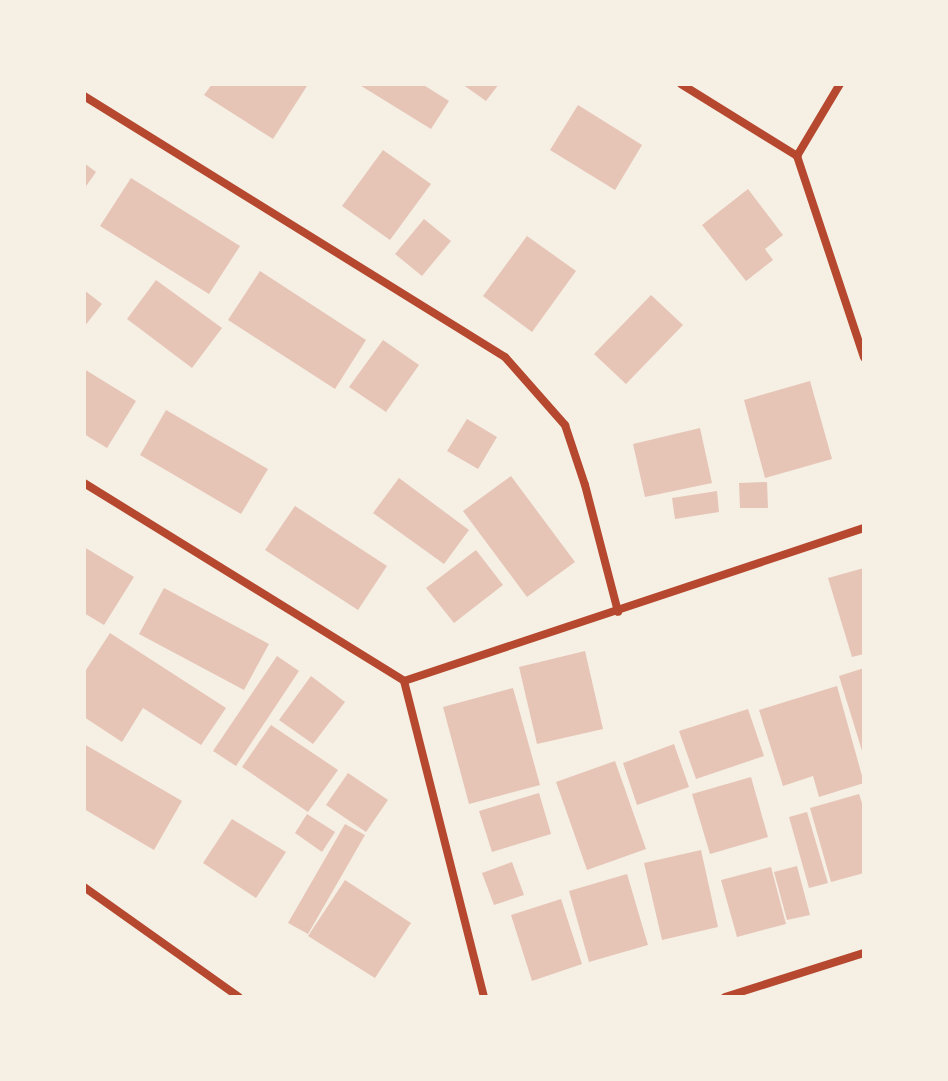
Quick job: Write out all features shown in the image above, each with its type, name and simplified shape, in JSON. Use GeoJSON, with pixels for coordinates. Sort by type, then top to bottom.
{"type":"FeatureCollection","features":[{"type":"Feature","properties":{"kind":"street"},"geometry":{"type":"LineString","coordinates":[[681,84],[797,156],[864,357]]}},
{"type":"Feature","properties":{"kind":"street"},"geometry":{"type":"LineString","coordinates":[[797,156],[840,84]]}},
{"type":"Feature","properties":{"kind":"street"},"geometry":{"type":"LineString","coordinates":[[84,96],[505,357],[565,425],[618,612]]}},
{"type":"Feature","properties":{"kind":"street"},"geometry":{"type":"LineString","coordinates":[[84,483],[404,681],[484,997]]}},
{"type":"Feature","properties":{"kind":"street"},"geometry":{"type":"LineString","coordinates":[[404,681],[864,528]]}},
{"type":"Feature","properties":{"kind":"street"},"geometry":{"type":"LineString","coordinates":[[84,887],[239,997]]}},
{"type":"Feature","properties":{"kind":"street"},"geometry":{"type":"LineString","coordinates":[[725,997],[864,953]]}},
{"type":"Feature","properties":{"kind":"building"},"geometry":{"type":"Polygon","coordinates":[[[212,84],[307,86],[273,139],[204,95],[212,84]]]}},
{"type":"Feature","properties":{"kind":"building"},"geometry":{"type":"Polygon","coordinates":[[[358,84],[422,84],[449,101],[431,129],[358,84]]]}},
{"type":"Feature","properties":{"kind":"building"},"geometry":{"type":"Polygon","coordinates":[[[462,84],[499,84],[486,101],[462,84]]]}},
{"type":"Feature","properties":{"kind":"building"},"geometry":{"type":"Polygon","coordinates":[[[578,105],[642,145],[615,190],[550,150],[578,105]]]}},
{"type":"Feature","properties":{"kind":"building"},"geometry":{"type":"Polygon","coordinates":[[[383,150],[431,184],[390,240],[342,206],[383,150]]]}},
{"type":"Feature","properties":{"kind":"building"},"geometry":{"type":"Polygon","coordinates":[[[84,163],[96,172],[84,189],[84,163]]]}},
{"type":"Feature","properties":{"kind":"building"},"geometry":{"type":"Polygon","coordinates":[[[131,178],[240,246],[209,294],[100,226],[131,178]]]}},
{"type":"Feature","properties":{"kind":"building"},"geometry":{"type":"Polygon","coordinates":[[[748,189],[783,235],[765,249],[773,260],[746,281],[702,225],[748,189]]]}},
{"type":"Feature","properties":{"kind":"building"},"geometry":{"type":"Polygon","coordinates":[[[424,219],[451,241],[422,276],[395,254],[424,219]]]}},
{"type":"Feature","properties":{"kind":"building"},"geometry":{"type":"Polygon","coordinates":[[[527,236],[576,271],[532,332],[483,296],[527,236]]]}},
{"type":"Feature","properties":{"kind":"building"},"geometry":{"type":"Polygon","coordinates":[[[260,271],[366,340],[335,389],[228,320],[260,271]]]}},
{"type":"Feature","properties":{"kind":"building"},"geometry":{"type":"Polygon","coordinates":[[[156,280],[222,328],[192,368],[127,319],[156,280]]]}},
{"type":"Feature","properties":{"kind":"building"},"geometry":{"type":"Polygon","coordinates":[[[84,290],[102,304],[84,327],[84,290]]]}},
{"type":"Feature","properties":{"kind":"building"},"geometry":{"type":"Polygon","coordinates":[[[651,295],[683,325],[626,384],[594,354],[651,295]]]}},
{"type":"Feature","properties":{"kind":"building"},"geometry":{"type":"Polygon","coordinates":[[[383,340],[419,365],[386,412],[349,387],[383,340]]]}},
{"type":"Feature","properties":{"kind":"building"},"geometry":{"type":"Polygon","coordinates":[[[84,369],[136,401],[107,448],[84,434],[84,369]]]}},
{"type":"Feature","properties":{"kind":"building"},"geometry":{"type":"Polygon","coordinates":[[[810,381],[832,459],[765,478],[744,400],[810,381]]]}},
{"type":"Feature","properties":{"kind":"building"},"geometry":{"type":"Polygon","coordinates":[[[166,410],[268,469],[241,514],[140,455],[166,410]]]}},
{"type":"Feature","properties":{"kind":"building"},"geometry":{"type":"Polygon","coordinates":[[[467,419],[497,437],[478,469],[447,451],[467,419]]]}},
{"type":"Feature","properties":{"kind":"building"},"geometry":{"type":"Polygon","coordinates":[[[700,428],[712,483],[645,497],[633,444],[700,428]]]}},
{"type":"Feature","properties":{"kind":"building"},"geometry":{"type":"Polygon","coordinates":[[[511,476],[575,562],[527,597],[463,511],[511,476]]]}},
{"type":"Feature","properties":{"kind":"building"},"geometry":{"type":"Polygon","coordinates":[[[399,478],[469,530],[444,564],[373,513],[399,478]]]}},
{"type":"Feature","properties":{"kind":"building"},"geometry":{"type":"Polygon","coordinates":[[[767,482],[768,508],[740,508],[739,483],[767,482]]]}},
{"type":"Feature","properties":{"kind":"building"},"geometry":{"type":"Polygon","coordinates":[[[717,491],[719,512],[675,519],[672,498],[717,491]]]}},
{"type":"Feature","properties":{"kind":"building"},"geometry":{"type":"Polygon","coordinates":[[[295,506],[387,566],[358,610],[265,550],[295,506]]]}},
{"type":"Feature","properties":{"kind":"building"},"geometry":{"type":"Polygon","coordinates":[[[84,547],[134,577],[104,625],[84,613],[84,547]]]}},
{"type":"Feature","properties":{"kind":"building"},"geometry":{"type":"Polygon","coordinates":[[[476,550],[503,585],[454,623],[426,588],[476,550]]]}},
{"type":"Feature","properties":{"kind":"building"},"geometry":{"type":"Polygon","coordinates":[[[864,568],[864,654],[852,657],[828,578],[864,568]]]}},
{"type":"Feature","properties":{"kind":"building"},"geometry":{"type":"Polygon","coordinates":[[[164,588],[269,644],[244,690],[139,634],[164,588]]]}},
{"type":"Feature","properties":{"kind":"building"},"geometry":{"type":"Polygon","coordinates":[[[110,633],[226,708],[201,745],[143,708],[122,742],[84,717],[84,673],[110,633]]]}},
{"type":"Feature","properties":{"kind":"building"},"geometry":{"type":"Polygon","coordinates":[[[585,651],[603,729],[537,744],[519,667],[585,651]]]}},
{"type":"Feature","properties":{"kind":"building"},"geometry":{"type":"Polygon","coordinates":[[[277,656],[299,671],[236,766],[213,751],[277,656]]]}},
{"type":"Feature","properties":{"kind":"building"},"geometry":{"type":"Polygon","coordinates":[[[864,668],[864,754],[863,754],[839,676],[864,668]]]}},
{"type":"Feature","properties":{"kind":"building"},"geometry":{"type":"Polygon","coordinates":[[[311,676],[345,702],[313,744],[279,720],[311,676]]]}},
{"type":"Feature","properties":{"kind":"building"},"geometry":{"type":"Polygon","coordinates":[[[837,686],[864,783],[819,797],[813,776],[783,786],[759,710],[837,686]]]}},
{"type":"Feature","properties":{"kind":"building"},"geometry":{"type":"Polygon","coordinates":[[[513,688],[540,785],[469,804],[443,707],[513,688]]]}},
{"type":"Feature","properties":{"kind":"building"},"geometry":{"type":"Polygon","coordinates":[[[748,709],[764,756],[696,779],[679,731],[748,709]]]}},
{"type":"Feature","properties":{"kind":"building"},"geometry":{"type":"Polygon","coordinates":[[[271,725],[338,770],[308,812],[242,767],[271,725]]]}},
{"type":"Feature","properties":{"kind":"building"},"geometry":{"type":"Polygon","coordinates":[[[84,744],[182,801],[154,850],[84,809],[84,744]]]}},
{"type":"Feature","properties":{"kind":"building"},"geometry":{"type":"Polygon","coordinates":[[[674,744],[689,787],[637,805],[623,763],[674,744]]]}},
{"type":"Feature","properties":{"kind":"building"},"geometry":{"type":"Polygon","coordinates":[[[615,761],[646,849],[587,870],[556,782],[615,761]]]}},
{"type":"Feature","properties":{"kind":"building"},"geometry":{"type":"Polygon","coordinates":[[[348,773],[388,800],[366,832],[326,805],[348,773]]]}},
{"type":"Feature","properties":{"kind":"building"},"geometry":{"type":"Polygon","coordinates":[[[751,777],[768,837],[710,854],[692,794],[751,777]]]}},
{"type":"Feature","properties":{"kind":"building"},"geometry":{"type":"Polygon","coordinates":[[[539,793],[551,834],[492,852],[479,811],[539,793]]]}},
{"type":"Feature","properties":{"kind":"building"},"geometry":{"type":"Polygon","coordinates":[[[859,794],[864,809],[864,873],[831,882],[810,808],[859,794]]]}},
{"type":"Feature","properties":{"kind":"building"},"geometry":{"type":"Polygon","coordinates":[[[807,812],[828,883],[809,888],[789,817],[807,812]]]}},
{"type":"Feature","properties":{"kind":"building"},"geometry":{"type":"Polygon","coordinates":[[[307,814],[335,832],[322,852],[295,833],[307,814]]]}},
{"type":"Feature","properties":{"kind":"building"},"geometry":{"type":"Polygon","coordinates":[[[232,819],[286,852],[256,898],[203,863],[232,819]]]}},
{"type":"Feature","properties":{"kind":"building"},"geometry":{"type":"Polygon","coordinates":[[[345,824],[365,835],[308,934],[288,923],[345,824]]]}},
{"type":"Feature","properties":{"kind":"building"},"geometry":{"type":"Polygon","coordinates":[[[701,850],[718,927],[662,940],[644,863],[701,850]]]}},
{"type":"Feature","properties":{"kind":"building"},"geometry":{"type":"Polygon","coordinates":[[[512,862],[524,895],[494,905],[482,873],[512,862]]]}},
{"type":"Feature","properties":{"kind":"building"},"geometry":{"type":"Polygon","coordinates":[[[797,866],[810,915],[787,920],[774,872],[797,866]]]}},
{"type":"Feature","properties":{"kind":"building"},"geometry":{"type":"Polygon","coordinates":[[[771,867],[786,924],[737,937],[721,880],[771,867]]]}},
{"type":"Feature","properties":{"kind":"building"},"geometry":{"type":"Polygon","coordinates":[[[627,874],[648,945],[589,962],[569,891],[627,874]]]}},
{"type":"Feature","properties":{"kind":"building"},"geometry":{"type":"Polygon","coordinates":[[[345,880],[411,923],[375,978],[308,936],[345,880]]]}},
{"type":"Feature","properties":{"kind":"building"},"geometry":{"type":"Polygon","coordinates":[[[561,899],[582,964],[532,981],[511,915],[561,899]]]}}]}
